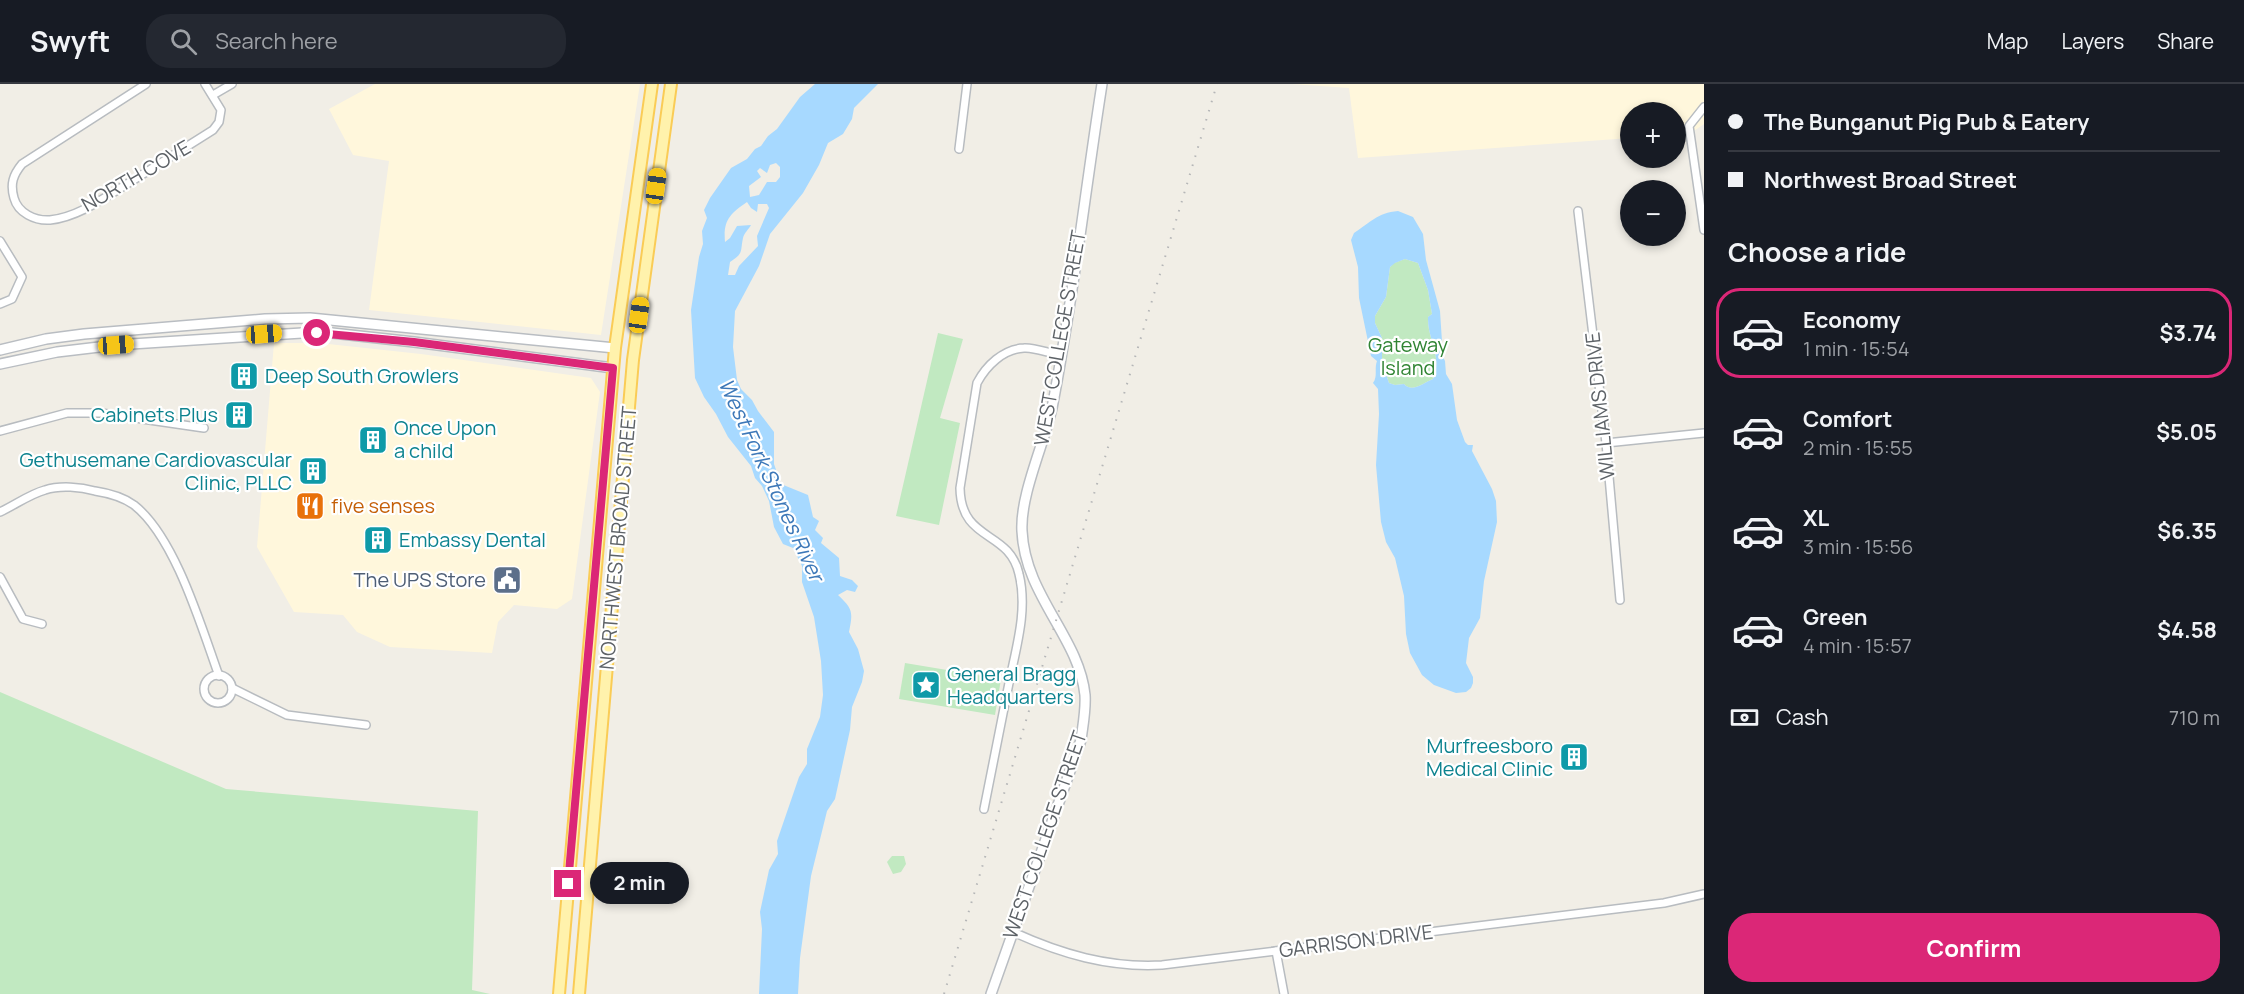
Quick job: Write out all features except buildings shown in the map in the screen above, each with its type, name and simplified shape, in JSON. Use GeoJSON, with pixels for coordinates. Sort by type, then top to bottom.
{"type":"FeatureCollection","features":[{"type":"Feature","properties":{"kind":"main road","name":"NORTHWEST BROAD STREET"},"geometry":{"type":"LineString","coordinates":[[559,994],[615,348],[652,84]]}},
{"type":"Feature","properties":{"kind":"main road","name":"NORTHWEST BROAD STREET"},"geometry":{"type":"LineString","coordinates":[[579,994],[633,360],[671,84]]}},
{"type":"Feature","properties":{"kind":"main road","name":"WEST COLLEGE STREET"},"geometry":{"type":"LineString","coordinates":[[991,994],[1080,740],[1086,713],[1085,693],[1073,655],[1029,572],[1023,550],[1021,528],[1024,505],[1052,410],[1102,84]]}},
{"type":"Feature","properties":{"kind":"main road"},"geometry":{"type":"LineString","coordinates":[[647,113],[666,116]]}},
{"type":"Feature","properties":{"kind":"main road"},"geometry":{"type":"LineString","coordinates":[[0,350],[46,339],[103,332],[265,319],[310,318],[615,348],[633,360]]}},
{"type":"Feature","properties":{"kind":"main road"},"geometry":{"type":"LineString","coordinates":[[103,332],[104,346]]}},
{"type":"Feature","properties":{"kind":"main road"},"geometry":{"type":"LineString","coordinates":[[0,364],[57,352],[104,346],[283,333],[332,333],[613,368],[633,360]]}},
{"type":"Feature","properties":{"kind":"main road"},"geometry":{"type":"LineString","coordinates":[[596,570],[615,573]]}},
{"type":"Feature","properties":{"kind":"main road"},"geometry":{"type":"LineString","coordinates":[[589,644],[608,647]]}},
{"type":"Feature","properties":{"kind":"main road"},"geometry":{"type":"LineString","coordinates":[[581,744],[600,745]]}},
{"type":"Feature","properties":{"kind":"street","name":"NORTH COVE"},"geometry":{"type":"LineString","coordinates":[[146,84],[22,164],[15,173],[11,185],[15,201],[23,211],[34,219],[51,220],[89,207],[213,130],[219,122],[221,110],[213,95]]}},
{"type":"Feature","properties":{"kind":"street"},"geometry":{"type":"LineString","coordinates":[[205,84],[213,95],[232,84]]}},
{"type":"Feature","properties":{"kind":"street"},"geometry":{"type":"LineString","coordinates":[[959,149],[967,84]]}},
{"type":"Feature","properties":{"kind":"street"},"geometry":{"type":"LineString","coordinates":[[1704,107],[1689,126],[1704,230]]}},
{"type":"Feature","properties":{"kind":"street","name":"WILLIAMS DRIVE"},"geometry":{"type":"LineString","coordinates":[[1578,212],[1606,442],[1620,600]]}},
{"type":"Feature","properties":{"kind":"street"},"geometry":{"type":"LineString","coordinates":[[0,241],[22,277],[19,288],[12,299],[0,304]]}},
{"type":"Feature","properties":{"kind":"street"},"geometry":{"type":"LineString","coordinates":[[984,809],[1022,615],[1020,574],[1014,559],[1004,547],[975,529],[960,503],[960,488],[977,383],[986,368],[1006,353],[1024,348],[1061,355]]}},
{"type":"Feature","properties":{"kind":"street"},"geometry":{"type":"LineString","coordinates":[[0,431],[68,413],[101,413],[204,428]]}},
{"type":"Feature","properties":{"kind":"street"},"geometry":{"type":"LineString","coordinates":[[1606,442],[1704,433]]}},
{"type":"Feature","properties":{"kind":"street"},"geometry":{"type":"LineString","coordinates":[[0,512],[46,489],[83,488],[109,494],[132,504],[155,525],[167,544],[201,624],[219,676]]}},
{"type":"Feature","properties":{"kind":"street"},"geometry":{"type":"LineString","coordinates":[[0,577],[23,619],[42,624]]}},
{"type":"Feature","properties":{"kind":"street"},"geometry":{"type":"LineString","coordinates":[[219,676],[227,680],[231,692],[227,700],[218,703],[210,701],[204,693],[205,684],[211,677],[219,676]]}},
{"type":"Feature","properties":{"kind":"street"},"geometry":{"type":"LineString","coordinates":[[231,688],[287,715],[366,725]]}},
{"type":"Feature","properties":{"kind":"street","name":"GARRISON DRIVE"},"geometry":{"type":"LineString","coordinates":[[1013,932],[1035,942],[1088,959],[1139,966],[1664,903],[1704,894]]}},
{"type":"Feature","properties":{"kind":"street"},"geometry":{"type":"LineString","coordinates":[[1276,951],[1284,994]]}},
{"type":"Feature","properties":{"kind":"shaded area"},"geometry":{"type":"Polygon","coordinates":[[[375,84],[640,84],[601,335],[369,310],[389,161],[353,155],[329,109],[375,84]]]}},
{"type":"Feature","properties":{"kind":"shaded area"},"geometry":{"type":"Polygon","coordinates":[[[1292,84],[1704,84],[1704,124],[1691,133],[1686,133],[1686,102],[1620,102],[1620,139],[1358,158],[1349,88],[1292,84]]]}},
{"type":"Feature","properties":{"kind":"shaded area"},"geometry":{"type":"Polygon","coordinates":[[[274,343],[319,343],[421,354],[591,378],[600,392],[572,599],[557,609],[514,605],[498,622],[492,653],[390,647],[357,632],[343,615],[294,612],[257,547],[274,343]]]}},
{"type":"Feature","properties":{"kind":"green space","name":"Gateway Island"},"geometry":{"type":"Polygon","coordinates":[[[1405,259],[1418,263],[1428,290],[1432,314],[1428,317],[1428,325],[1436,355],[1436,371],[1433,379],[1410,388],[1404,384],[1389,383],[1382,362],[1382,338],[1375,323],[1375,316],[1386,297],[1390,267],[1405,259]]]}},
{"type":"Feature","properties":{"kind":"green space"},"geometry":{"type":"Polygon","coordinates":[[[938,333],[963,339],[940,418],[960,423],[939,525],[896,516],[938,333]]]}},
{"type":"Feature","properties":{"kind":"green space"},"geometry":{"type":"Polygon","coordinates":[[[905,663],[1001,679],[995,715],[899,699],[905,663]]]}},
{"type":"Feature","properties":{"kind":"green space"},"geometry":{"type":"Polygon","coordinates":[[[0,692],[226,789],[478,811],[472,990],[490,994],[0,994],[0,692]]]}},
{"type":"Feature","properties":{"kind":"green space"},"geometry":{"type":"Polygon","coordinates":[[[892,856],[904,856],[906,864],[901,872],[893,874],[887,862],[892,856]]]}},
{"type":"Feature","properties":{"kind":"water","name":"West Fork Stones River"},"geometry":{"type":"Polygon","coordinates":[[[815,84],[878,84],[854,108],[852,119],[843,134],[828,143],[803,193],[770,234],[759,266],[735,311],[733,347],[737,380],[741,389],[752,400],[774,432],[774,464],[781,484],[808,495],[813,517],[819,521],[815,530],[823,538],[821,543],[839,558],[840,576],[852,580],[858,586],[855,592],[847,590],[838,595],[851,611],[849,632],[858,649],[864,671],[852,707],[850,730],[835,799],[827,811],[811,876],[800,958],[798,994],[759,994],[762,929],[760,912],[769,870],[778,854],[777,841],[799,777],[807,764],[807,749],[820,717],[823,695],[821,661],[814,617],[802,582],[802,566],[793,548],[783,544],[774,527],[769,501],[762,486],[755,478],[751,466],[728,437],[695,378],[691,310],[703,244],[702,231],[707,218],[704,210],[710,198],[731,168],[747,159],[755,149],[761,146],[777,129],[800,97],[815,84]],[[776,163],[770,165],[767,173],[760,168],[757,171],[761,177],[749,186],[750,197],[759,195],[767,182],[776,182],[780,177],[780,167],[776,163]],[[747,202],[732,214],[725,228],[725,242],[737,226],[751,225],[744,236],[738,256],[730,262],[728,275],[735,275],[739,266],[758,246],[757,236],[769,208],[767,204],[758,204],[757,212],[747,202]]]}},
{"type":"Feature","properties":{"kind":"water"},"geometry":{"type":"Polygon","coordinates":[[[1398,211],[1413,217],[1423,234],[1426,260],[1440,311],[1443,357],[1446,374],[1452,384],[1457,420],[1465,442],[1473,445],[1472,451],[1496,501],[1497,522],[1484,581],[1480,618],[1469,638],[1466,663],[1473,677],[1473,683],[1466,692],[1456,693],[1434,685],[1422,675],[1410,653],[1406,634],[1404,596],[1395,558],[1386,542],[1381,522],[1376,465],[1378,389],[1373,383],[1377,361],[1371,356],[1359,298],[1358,267],[1351,240],[1354,233],[1379,216],[1398,211]],[[1405,259],[1390,267],[1386,297],[1375,316],[1375,323],[1382,338],[1382,362],[1389,383],[1404,384],[1410,388],[1433,379],[1436,371],[1436,355],[1428,325],[1428,317],[1432,314],[1428,290],[1418,263],[1405,259]]]}},
{"type":"Feature","properties":{"kind":"railway"},"geometry":{"type":"LineString","coordinates":[[944,994],[1217,84]]}},
{"type":"Feature","properties":{"kind":"place","name":"Deep South Growlers"},"geometry":{"type":"Point","coordinates":[244,376]}},
{"type":"Feature","properties":{"kind":"place","name":"Cabinets Plus"},"geometry":{"type":"Point","coordinates":[239,415]}},
{"type":"Feature","properties":{"kind":"place","name":"Once Upon a child"},"geometry":{"type":"Point","coordinates":[373,440]}},
{"type":"Feature","properties":{"kind":"place","name":"Gethusemane Cardiovascular Clinic, PLLC"},"geometry":{"type":"Point","coordinates":[313,471]}},
{"type":"Feature","properties":{"kind":"place","name":"five senses"},"geometry":{"type":"Point","coordinates":[310,506]}},
{"type":"Feature","properties":{"kind":"place","name":"Embassy Dental"},"geometry":{"type":"Point","coordinates":[378,540]}},
{"type":"Feature","properties":{"kind":"place","name":"The UPS Store"},"geometry":{"type":"Point","coordinates":[507,580]}},
{"type":"Feature","properties":{"kind":"place","name":"General Bragg Headquarters"},"geometry":{"type":"Point","coordinates":[926,685]}},
{"type":"Feature","properties":{"kind":"place","name":"Murfreesboro Medical Clinic"},"geometry":{"type":"Point","coordinates":[1574,757]}},
{"type":"Feature","properties":{"kind":"route"},"geometry":{"type":"LineString","coordinates":[[317,333],[414,342],[613,368],[568,884]]}}]}
